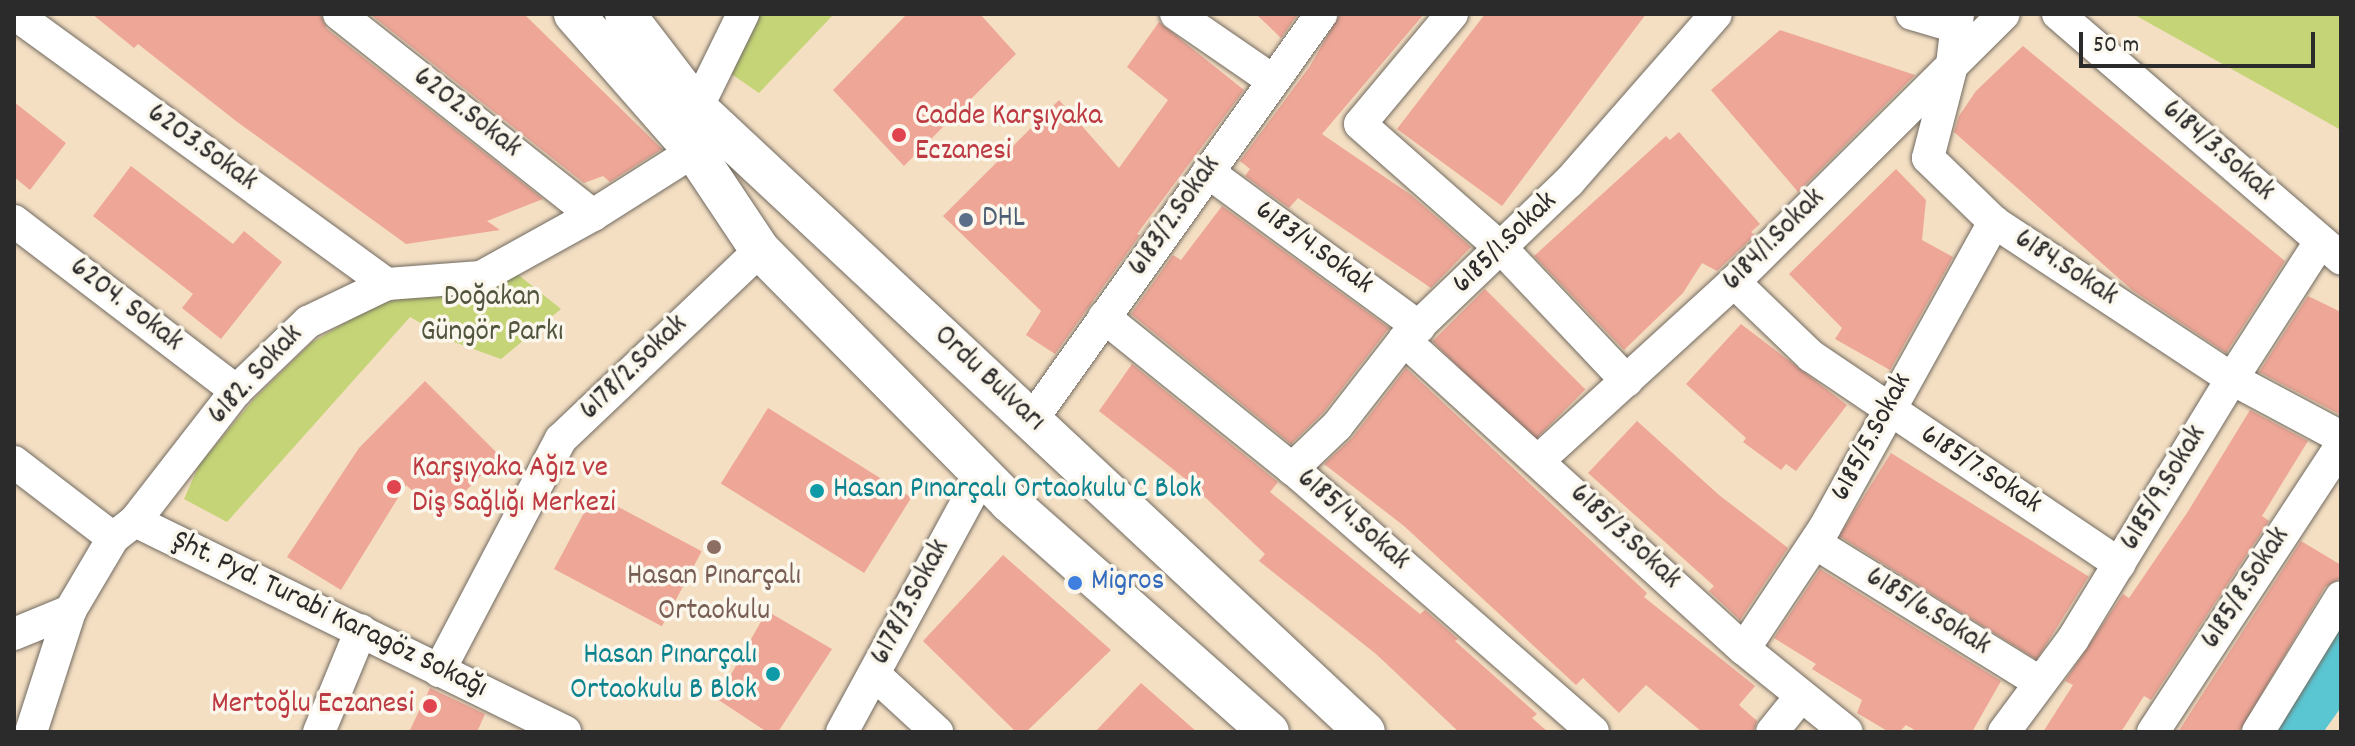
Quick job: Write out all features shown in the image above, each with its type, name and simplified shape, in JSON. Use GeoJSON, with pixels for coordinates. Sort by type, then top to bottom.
{"type":"FeatureCollection","features":[{"type":"Feature","properties":{"kind":"main road"},"geometry":{"type":"LineString","coordinates":[[574,14],[694,151],[760,250],[982,474],[1269,732]]}},
{"type":"Feature","properties":{"kind":"main road","name":"Ordu Bulvarı"},"geometry":{"type":"LineString","coordinates":[[625,14],[697,108],[1365,732]]}},
{"type":"Feature","properties":{"kind":"street","name":"6203.Sokak"},"geometry":{"type":"LineString","coordinates":[[15,14],[387,284]]}},
{"type":"Feature","properties":{"kind":"street","name":"6202.Sokak"},"geometry":{"type":"LineString","coordinates":[[339,14],[593,215]]}},
{"type":"Feature","properties":{"kind":"street"},"geometry":{"type":"LineString","coordinates":[[694,151],[697,108],[743,14]]}},
{"type":"Feature","properties":{"kind":"street"},"geometry":{"type":"LineString","coordinates":[[1176,14],[1272,80]]}},
{"type":"Feature","properties":{"kind":"street","name":"6183/2.Sokak"},"geometry":{"type":"LineString","coordinates":[[1031,421],[1321,14]]}},
{"type":"Feature","properties":{"kind":"street"},"geometry":{"type":"LineString","coordinates":[[1452,14],[1360,124],[1503,250],[1627,381]]}},
{"type":"Feature","properties":{"kind":"street","name":"6185/1.Sokak"},"geometry":{"type":"LineString","coordinates":[[1292,469],[1337,426],[1412,334],[1503,250],[1569,182],[1716,14]]}},
{"type":"Feature","properties":{"kind":"street"},"geometry":{"type":"LineString","coordinates":[[1912,14],[1957,20]]}},
{"type":"Feature","properties":{"kind":"street","name":"6184/1.Sokak"},"geometry":{"type":"LineString","coordinates":[[1539,460],[1734,282],[2004,14]]}},
{"type":"Feature","properties":{"kind":"street","name":"6184/3.Sokak"},"geometry":{"type":"LineString","coordinates":[[2058,14],[2331,250]]}},
{"type":"Feature","properties":{"kind":"street","name":"6184.Sokak"},"geometry":{"type":"LineString","coordinates":[[1957,20],[1952,65],[1928,158],[1994,222],[2232,379],[2341,437]]}},
{"type":"Feature","properties":{"kind":"street","name":"6182. Sokak"},"geometry":{"type":"LineString","coordinates":[[31,732],[70,611],[124,529],[236,391],[308,322],[387,284],[481,277],[593,215],[694,151]]}},
{"type":"Feature","properties":{"kind":"street","name":"6183/4.Sokak"},"geometry":{"type":"LineString","coordinates":[[1208,172],[1412,334]]}},
{"type":"Feature","properties":{"kind":"street","name":"6204. Sokak"},"geometry":{"type":"LineString","coordinates":[[14,221],[236,391]]}},
{"type":"Feature","properties":{"kind":"street","name":"6185/5.Sokak"},"geometry":{"type":"LineString","coordinates":[[1744,649],[1815,543],[1994,222]]}},
{"type":"Feature","properties":{"kind":"street","name":"6178/2.Sokak"},"geometry":{"type":"LineString","coordinates":[[439,671],[561,439],[760,250]]}},
{"type":"Feature","properties":{"kind":"street","name":"6185/9.Sokak"},"geometry":{"type":"LineString","coordinates":[[2004,732],[2073,639],[2232,379],[2331,250]]}},
{"type":"Feature","properties":{"kind":"street","name":"6185/7.Sokak"},"geometry":{"type":"LineString","coordinates":[[1734,282],[1811,356],[2119,564]]}},
{"type":"Feature","properties":{"kind":"street","name":"6185/4.Sokak"},"geometry":{"type":"LineString","coordinates":[[1104,317],[1292,469],[1593,732]]}},
{"type":"Feature","properties":{"kind":"street","name":"6185/3.Sokak"},"geometry":{"type":"LineString","coordinates":[[1412,334],[1539,460],[1744,649],[1847,732]]}},
{"type":"Feature","properties":{"kind":"street","name":"6185/8.Sokak"},"geometry":{"type":"LineString","coordinates":[[2153,732],[2341,446]]}},
{"type":"Feature","properties":{"kind":"street","name":"Şht. Pyd. Turabi Karagöz Sokağı"},"geometry":{"type":"LineString","coordinates":[[14,462],[124,529],[361,630],[439,671],[525,724],[565,732]]}},
{"type":"Feature","properties":{"kind":"street","name":"6178/3.Sokak"},"geometry":{"type":"LineString","coordinates":[[842,732],[982,474]]}},
{"type":"Feature","properties":{"kind":"street","name":"6185/6.Sokak"},"geometry":{"type":"LineString","coordinates":[[1815,543],[2039,682]]}},
{"type":"Feature","properties":{"kind":"street"},"geometry":{"type":"LineString","coordinates":[[2258,732],[2341,597]]}},
{"type":"Feature","properties":{"kind":"street"},"geometry":{"type":"LineString","coordinates":[[14,634],[70,611]]}},
{"type":"Feature","properties":{"kind":"street"},"geometry":{"type":"LineString","coordinates":[[319,732],[361,630]]}},
{"type":"Feature","properties":{"kind":"street"},"geometry":{"type":"LineString","coordinates":[[874,674],[937,732]]}},
{"type":"Feature","properties":{"kind":"street"},"geometry":{"type":"LineString","coordinates":[[1772,732],[1801,696]]}},
{"type":"Feature","properties":{"kind":"green space"},"geometry":{"type":"Polygon","coordinates":[[[753,14],[834,14],[759,93],[727,71],[753,14]]]}},
{"type":"Feature","properties":{"kind":"green space"},"geometry":{"type":"Polygon","coordinates":[[[2133,14],[2341,14],[2341,130],[2133,14]]]}},
{"type":"Feature","properties":{"kind":"green space","name":"Doğakan Güngör Parkı"},"geometry":{"type":"Polygon","coordinates":[[[516,273],[561,309],[501,359],[454,342],[410,317],[227,522],[184,499],[199,465],[254,399],[311,343],[375,305],[516,273]]]}},
{"type":"Feature","properties":{"kind":"building"},"geometry":{"type":"Polygon","coordinates":[[[92,14],[320,14],[327,29],[543,199],[487,221],[500,230],[406,244],[236,121],[138,44],[134,48],[92,14]]]}},
{"type":"Feature","properties":{"kind":"building"},"geometry":{"type":"Polygon","coordinates":[[[370,14],[524,14],[662,149],[610,182],[603,176],[584,183],[370,14]]]}},
{"type":"Feature","properties":{"kind":"building"},"geometry":{"type":"Polygon","coordinates":[[[907,14],[980,14],[1016,54],[904,166],[833,90],[907,14]]]}},
{"type":"Feature","properties":{"kind":"building"},"geometry":{"type":"Polygon","coordinates":[[[1256,14],[1298,14],[1281,38],[1256,14]]]}},
{"type":"Feature","properties":{"kind":"building"},"geometry":{"type":"Polygon","coordinates":[[[1340,14],[1424,14],[1322,134],[1411,195],[1471,247],[1431,288],[1298,198],[1289,208],[1245,176],[1250,169],[1240,161],[1310,66],[1340,14]]]}},
{"type":"Feature","properties":{"kind":"building"},"geometry":{"type":"Polygon","coordinates":[[[1485,14],[1646,14],[1502,206],[1397,129],[1485,14]]]}},
{"type":"Feature","properties":{"kind":"building"},"geometry":{"type":"Polygon","coordinates":[[[1159,22],[1244,90],[1137,234],[1140,235],[1055,354],[1026,335],[1041,311],[943,216],[1059,100],[1119,168],[1168,100],[1127,67],[1159,22]]]}},
{"type":"Feature","properties":{"kind":"building"},"geometry":{"type":"Polygon","coordinates":[[[1780,30],[1915,75],[1798,192],[1711,90],[1780,30]]]}},
{"type":"Feature","properties":{"kind":"building"},"geometry":{"type":"Polygon","coordinates":[[[2023,46],[2285,261],[2226,353],[2132,290],[1954,132],[1959,116],[1976,91],[2023,46]]]}},
{"type":"Feature","properties":{"kind":"building"},"geometry":{"type":"Polygon","coordinates":[[[14,102],[66,143],[30,190],[14,177],[14,102]]]}},
{"type":"Feature","properties":{"kind":"building"},"geometry":{"type":"Polygon","coordinates":[[[1679,132],[1760,224],[1751,232],[1755,235],[1717,271],[1702,263],[1683,293],[1624,350],[1534,256],[1666,136],[1670,140],[1679,132]]]}},
{"type":"Feature","properties":{"kind":"building"},"geometry":{"type":"Polygon","coordinates":[[[131,166],[233,244],[244,231],[282,262],[221,339],[182,308],[193,294],[93,216],[131,166]]]}},
{"type":"Feature","properties":{"kind":"building"},"geometry":{"type":"Polygon","coordinates":[[[1896,169],[1926,200],[1922,240],[1953,257],[1890,370],[1835,339],[1842,328],[1789,274],[1896,169]]]}},
{"type":"Feature","properties":{"kind":"building"},"geometry":{"type":"Polygon","coordinates":[[[1222,206],[1389,328],[1323,413],[1291,444],[1131,314],[1173,255],[1181,260],[1222,206]]]}},
{"type":"Feature","properties":{"kind":"building"},"geometry":{"type":"Polygon","coordinates":[[[1485,289],[1585,389],[1533,442],[1433,341],[1485,289]]]}},
{"type":"Feature","properties":{"kind":"building"},"geometry":{"type":"Polygon","coordinates":[[[2308,296],[2341,312],[2341,415],[2259,372],[2308,296]]]}},
{"type":"Feature","properties":{"kind":"building"},"geometry":{"type":"Polygon","coordinates":[[[1741,324],[1847,405],[1796,471],[1786,464],[1781,470],[1743,442],[1746,438],[1686,384],[1741,324]]]}},
{"type":"Feature","properties":{"kind":"building"},"geometry":{"type":"Polygon","coordinates":[[[1132,364],[1278,482],[1270,492],[1420,614],[1425,610],[1458,639],[1455,641],[1537,714],[1532,718],[1548,732],[1459,732],[1376,654],[1259,561],[1265,554],[1188,481],[1099,411],[1132,364]]]}},
{"type":"Feature","properties":{"kind":"building"},"geometry":{"type":"Polygon","coordinates":[[[1406,368],[1647,593],[1644,597],[1755,686],[1739,705],[1757,721],[1753,732],[1702,732],[1646,685],[1619,713],[1583,678],[1576,685],[1404,526],[1324,464],[1352,438],[1406,368]]]}},
{"type":"Feature","properties":{"kind":"building"},"geometry":{"type":"Polygon","coordinates":[[[425,381],[500,456],[441,516],[406,485],[341,590],[287,557],[359,448],[425,381]]]}},
{"type":"Feature","properties":{"kind":"building","name":"Hasan Pınarçalı Ortaokulu C Blok"},"geometry":{"type":"Polygon","coordinates":[[[768,408],[911,498],[864,573],[721,483],[768,408]]]}},
{"type":"Feature","properties":{"kind":"building"},"geometry":{"type":"Polygon","coordinates":[[[2250,410],[2308,441],[2262,516],[2269,521],[2151,700],[2144,696],[2121,732],[2043,732],[2073,685],[2065,681],[2123,594],[2129,598],[2187,513],[2250,410]]]}},
{"type":"Feature","properties":{"kind":"building"},"geometry":{"type":"Polygon","coordinates":[[[1637,421],[1719,495],[1788,548],[1740,620],[1709,591],[1714,586],[1588,473],[1637,421]]]}},
{"type":"Feature","properties":{"kind":"building"},"geometry":{"type":"Polygon","coordinates":[[[1891,453],[2089,576],[2037,660],[1839,536],[1891,453]]]}},
{"type":"Feature","properties":{"kind":"building"},"geometry":{"type":"Polygon","coordinates":[[[594,494],[702,551],[662,626],[554,569],[594,494]]]}},
{"type":"Feature","properties":{"kind":"building"},"geometry":{"type":"Polygon","coordinates":[[[2301,541],[2341,565],[2339,579],[2325,587],[2239,732],[2178,732],[2301,541]]]}},
{"type":"Feature","properties":{"kind":"building"},"geometry":{"type":"Polygon","coordinates":[[[1003,555],[1111,650],[1026,732],[1016,732],[923,641],[1003,555]]]}},
{"type":"Feature","properties":{"kind":"building"},"geometry":{"type":"Polygon","coordinates":[[[1820,569],[2001,681],[1972,732],[1918,732],[1906,725],[1899,732],[1889,732],[1857,713],[1862,700],[1812,669],[1816,664],[1774,638],[1820,569]]]}},
{"type":"Feature","properties":{"kind":"building","name":"Hasan Pınarçalı Ortaokulu B Blok"},"geometry":{"type":"Polygon","coordinates":[[[767,611],[832,649],[778,732],[767,732],[717,699],[767,611]]]}},
{"type":"Feature","properties":{"kind":"building"},"geometry":{"type":"Polygon","coordinates":[[[1141,683],[1197,732],[1095,732],[1141,683]]]}},
{"type":"Feature","properties":{"kind":"building"},"geometry":{"type":"Polygon","coordinates":[[[430,688],[485,714],[477,732],[409,732],[430,688]]]}},
{"type":"Feature","properties":{"kind":"waterway"},"geometry":{"type":"LineString","coordinates":[[2289,732],[2341,659]]}},
{"type":"Feature","properties":{"kind":"place","name":"Cadde Karşıyaka Eczanesi"},"geometry":{"type":"Point","coordinates":[899,135]}},
{"type":"Feature","properties":{"kind":"place","name":"DHL"},"geometry":{"type":"Point","coordinates":[966,220]}},
{"type":"Feature","properties":{"kind":"place","name":"Karşıyaka Ağız ve Diş Sağlığı Merkezi"},"geometry":{"type":"Point","coordinates":[394,487]}},
{"type":"Feature","properties":{"kind":"place","name":"Hasan Pınarçalı Ortaokulu C Blok"},"geometry":{"type":"Point","coordinates":[817,491]}},
{"type":"Feature","properties":{"kind":"place","name":"Hasan Pınarçalı Ortaokulu"},"geometry":{"type":"Point","coordinates":[714,547]}},
{"type":"Feature","properties":{"kind":"place","name":"Migros"},"geometry":{"type":"Point","coordinates":[1075,583]}},
{"type":"Feature","properties":{"kind":"place","name":"Hasan Pınarçalı Ortaokulu B Blok"},"geometry":{"type":"Point","coordinates":[773,674]}},
{"type":"Feature","properties":{"kind":"place","name":"Mertoğlu Eczanesi"},"geometry":{"type":"Point","coordinates":[430,706]}}]}
